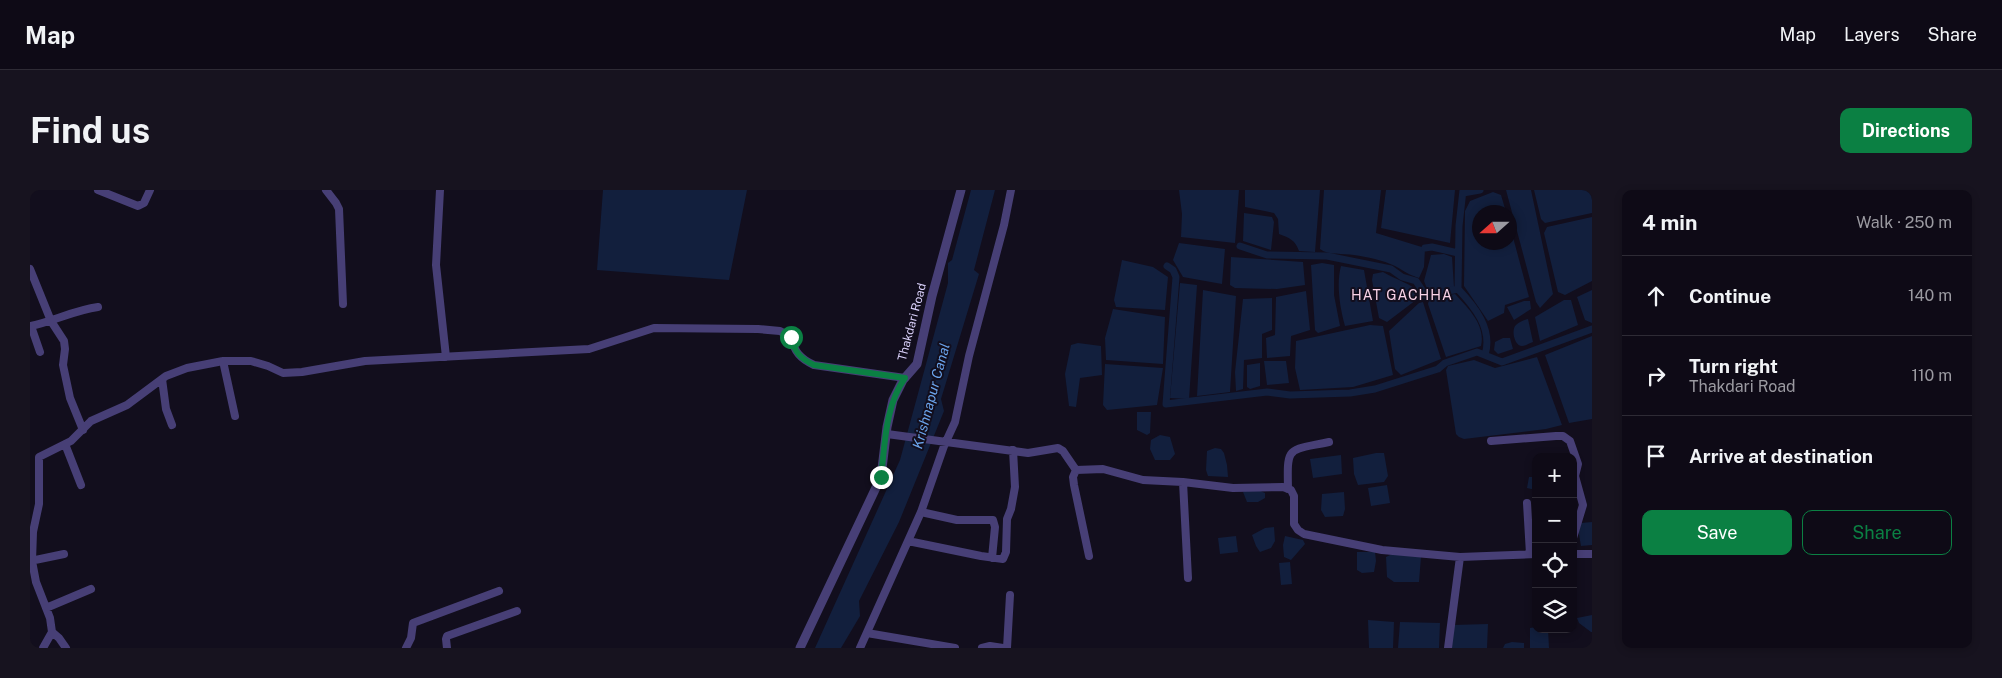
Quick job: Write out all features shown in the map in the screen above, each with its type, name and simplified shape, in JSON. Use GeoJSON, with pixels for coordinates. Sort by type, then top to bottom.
{"type":"FeatureCollection","features":[{"type":"Feature","properties":{"kind":"street"},"geometry":{"type":"LineString","coordinates":[[98,190],[138,206],[144,202],[150,190]]}},
{"type":"Feature","properties":{"kind":"street"},"geometry":{"type":"LineString","coordinates":[[326,190],[339,210],[343,304]]}},
{"type":"Feature","properties":{"kind":"street"},"geometry":{"type":"LineString","coordinates":[[440,190],[436,264],[446,357]]}},
{"type":"Feature","properties":{"kind":"street","name":"Thakdari Road"},"geometry":{"type":"LineString","coordinates":[[800,648],[881,477],[886,434],[893,400],[905,378],[916,364],[932,296],[961,190]]}},
{"type":"Feature","properties":{"kind":"street"},"geometry":{"type":"LineString","coordinates":[[860,648],[921,512],[942,441],[955,422],[967,365],[1004,225],[1011,190]]}},
{"type":"Feature","properties":{"kind":"street"},"geometry":{"type":"LineString","coordinates":[[30,269],[51,321],[64,341],[63,365],[70,398],[83,430]]}},
{"type":"Feature","properties":{"kind":"street"},"geometry":{"type":"LineString","coordinates":[[40,352],[31,327],[79,310],[98,307]]}},
{"type":"Feature","properties":{"kind":"street"},"geometry":{"type":"LineString","coordinates":[[30,457],[39,457],[65,444],[91,421],[127,405],[162,379],[187,368],[223,361],[251,361],[283,373],[302,372],[365,361],[589,349],[654,328],[758,328],[780,331],[791,337],[796,352],[804,360],[814,365],[905,378]]}},
{"type":"Feature","properties":{"kind":"street"},"geometry":{"type":"LineString","coordinates":[[223,361],[235,416]]}},
{"type":"Feature","properties":{"kind":"street"},"geometry":{"type":"LineString","coordinates":[[162,379],[166,409],[172,425]]}},
{"type":"Feature","properties":{"kind":"street"},"geometry":{"type":"LineString","coordinates":[[886,434],[1037,452],[1058,448],[1063,451],[1076,470]]}},
{"type":"Feature","properties":{"kind":"street"},"geometry":{"type":"LineString","coordinates":[[1491,441],[1562,436],[1570,441],[1577,457],[1578,467],[1575,476],[1583,505],[1577,525]]}},
{"type":"Feature","properties":{"kind":"street"},"geometry":{"type":"LineString","coordinates":[[1329,442],[1297,449],[1291,453],[1287,460],[1288,489],[1294,496],[1294,524],[1304,534],[1382,550],[1460,556],[1532,554]]}},
{"type":"Feature","properties":{"kind":"street"},"geometry":{"type":"LineString","coordinates":[[65,444],[81,485]]}},
{"type":"Feature","properties":{"kind":"street"},"geometry":{"type":"LineString","coordinates":[[908,542],[1003,559],[1006,552],[1007,519],[1011,510],[1015,487],[1013,450]]}},
{"type":"Feature","properties":{"kind":"street"},"geometry":{"type":"LineString","coordinates":[[39,457],[39,504],[33,532],[31,561],[36,582],[50,618],[52,632],[45,647]]}},
{"type":"Feature","properties":{"kind":"street"},"geometry":{"type":"LineString","coordinates":[[1076,470],[1103,469],[1143,480],[1183,482],[1233,488],[1272,486],[1288,489]]}},
{"type":"Feature","properties":{"kind":"street"},"geometry":{"type":"LineString","coordinates":[[1076,470],[1073,477],[1074,485],[1089,556]]}},
{"type":"Feature","properties":{"kind":"street"},"geometry":{"type":"LineString","coordinates":[[1183,482],[1188,578]]}},
{"type":"Feature","properties":{"kind":"street"},"geometry":{"type":"LineString","coordinates":[[1527,503],[1532,546]]}},
{"type":"Feature","properties":{"kind":"street"},"geometry":{"type":"LineString","coordinates":[[921,512],[957,520],[993,520],[995,526],[992,558]]}},
{"type":"Feature","properties":{"kind":"street"},"geometry":{"type":"LineString","coordinates":[[31,561],[64,554]]}},
{"type":"Feature","properties":{"kind":"street"},"geometry":{"type":"LineString","coordinates":[[1577,554],[1592,554]]}},
{"type":"Feature","properties":{"kind":"street"},"geometry":{"type":"LineString","coordinates":[[1448,648],[1460,556]]}},
{"type":"Feature","properties":{"kind":"street"},"geometry":{"type":"LineString","coordinates":[[46,608],[91,590]]}},
{"type":"Feature","properties":{"kind":"street"},"geometry":{"type":"LineString","coordinates":[[406,648],[411,638],[413,624],[499,591]]}},
{"type":"Feature","properties":{"kind":"street"},"geometry":{"type":"LineString","coordinates":[[1007,648],[1010,595]]}},
{"type":"Feature","properties":{"kind":"street"},"geometry":{"type":"LineString","coordinates":[[447,648],[447,636],[517,611]]}},
{"type":"Feature","properties":{"kind":"street"},"geometry":{"type":"LineString","coordinates":[[52,632],[66,648]]}},
{"type":"Feature","properties":{"kind":"street"},"geometry":{"type":"LineString","coordinates":[[867,633],[955,648]]}},
{"type":"Feature","properties":{"kind":"street"},"geometry":{"type":"LineString","coordinates":[[982,648],[990,646],[1003,648]]}},
{"type":"Feature","properties":{"kind":"water"},"geometry":{"type":"Polygon","coordinates":[[[603,190],[747,190],[729,280],[597,270],[603,190]]]}},
{"type":"Feature","properties":{"kind":"water","name":"Krishnapur Canal"},"geometry":{"type":"Polygon","coordinates":[[[971,190],[995,190],[974,270],[979,274],[941,399],[944,411],[899,522],[859,601],[860,616],[841,648],[815,648],[900,460],[948,283],[948,263],[952,260],[971,190]]]}},
{"type":"Feature","properties":{"kind":"water"},"geometry":{"type":"Polygon","coordinates":[[[1179,190],[1239,190],[1235,243],[1181,237],[1182,214],[1179,190]]]}},
{"type":"Feature","properties":{"kind":"water"},"geometry":{"type":"Polygon","coordinates":[[[1245,190],[1320,190],[1315,252],[1299,251],[1292,240],[1279,234],[1278,219],[1274,213],[1245,207],[1245,190]]]}},
{"type":"Feature","properties":{"kind":"water"},"geometry":{"type":"Polygon","coordinates":[[[1324,190],[1381,190],[1376,233],[1425,248],[1424,267],[1419,278],[1380,260],[1332,253],[1320,249],[1324,190]]]}},
{"type":"Feature","properties":{"kind":"water"},"geometry":{"type":"Polygon","coordinates":[[[1386,190],[1455,190],[1450,243],[1381,228],[1386,190]]]}},
{"type":"Feature","properties":{"kind":"water"},"geometry":{"type":"Polygon","coordinates":[[[1506,190],[1531,190],[1553,294],[1540,308],[1536,302],[1517,231],[1517,205],[1510,205],[1506,190]]]}},
{"type":"Feature","properties":{"kind":"water"},"geometry":{"type":"Polygon","coordinates":[[[1534,190],[1592,190],[1592,213],[1545,223],[1541,219],[1534,190]]]}},
{"type":"Feature","properties":{"kind":"water"},"geometry":{"type":"Polygon","coordinates":[[[1493,192],[1501,195],[1504,205],[1472,205],[1472,250],[1516,250],[1529,297],[1505,305],[1504,313],[1488,321],[1464,286],[1465,211],[1470,201],[1493,192]]]}},
{"type":"Feature","properties":{"kind":"water"},"geometry":{"type":"Polygon","coordinates":[[[1244,213],[1272,217],[1274,222],[1271,250],[1243,241],[1244,213]]]}},
{"type":"Feature","properties":{"kind":"water"},"geometry":{"type":"Polygon","coordinates":[[[1592,217],[1592,281],[1565,295],[1558,292],[1544,233],[1547,227],[1592,217]]]}},
{"type":"Feature","properties":{"kind":"water"},"geometry":{"type":"Polygon","coordinates":[[[1179,243],[1225,249],[1222,284],[1183,277],[1173,260],[1179,243]]]}},
{"type":"Feature","properties":{"kind":"water"},"geometry":{"type":"Polygon","coordinates":[[[1444,254],[1452,257],[1454,287],[1428,291],[1424,281],[1431,255],[1444,254]]]}},
{"type":"Feature","properties":{"kind":"water"},"geometry":{"type":"Polygon","coordinates":[[[1231,257],[1303,262],[1305,285],[1277,289],[1235,288],[1230,285],[1231,257]]]}},
{"type":"Feature","properties":{"kind":"water"},"geometry":{"type":"Polygon","coordinates":[[[1122,260],[1153,267],[1168,277],[1165,310],[1116,307],[1114,300],[1122,260]]]}},
{"type":"Feature","properties":{"kind":"water"},"geometry":{"type":"Polygon","coordinates":[[[1322,263],[1334,265],[1334,295],[1340,326],[1318,333],[1315,330],[1311,265],[1322,263]]]}},
{"type":"Feature","properties":{"kind":"water"},"geometry":{"type":"Polygon","coordinates":[[[1341,266],[1364,270],[1373,321],[1345,326],[1339,296],[1341,266]]]}},
{"type":"Feature","properties":{"kind":"water"},"geometry":{"type":"Polygon","coordinates":[[[1383,272],[1408,284],[1421,294],[1420,297],[1387,322],[1379,318],[1372,280],[1373,274],[1383,272]]]}},
{"type":"Feature","properties":{"kind":"water"},"geometry":{"type":"Polygon","coordinates":[[[1180,283],[1197,285],[1189,399],[1170,398],[1180,283]]]}},
{"type":"Feature","properties":{"kind":"water"},"geometry":{"type":"Polygon","coordinates":[[[1203,290],[1236,296],[1230,392],[1197,396],[1203,290]]]}},
{"type":"Feature","properties":{"kind":"water"},"geometry":{"type":"Polygon","coordinates":[[[1592,290],[1592,323],[1585,320],[1577,297],[1592,290]]]}},
{"type":"Feature","properties":{"kind":"water"},"geometry":{"type":"Polygon","coordinates":[[[1306,291],[1310,330],[1291,336],[1290,356],[1267,358],[1266,338],[1275,335],[1276,297],[1306,291]]]}},
{"type":"Feature","properties":{"kind":"water"},"geometry":{"type":"Polygon","coordinates":[[[1455,294],[1475,317],[1481,331],[1481,346],[1446,357],[1428,304],[1429,299],[1455,294]]]}},
{"type":"Feature","properties":{"kind":"water"},"geometry":{"type":"Polygon","coordinates":[[[1272,298],[1272,330],[1262,334],[1262,358],[1244,360],[1243,389],[1236,391],[1235,372],[1243,299],[1272,298]]]}},
{"type":"Feature","properties":{"kind":"water"},"geometry":{"type":"Polygon","coordinates":[[[1564,300],[1571,300],[1578,325],[1540,341],[1535,317],[1564,300]]]}},
{"type":"Feature","properties":{"kind":"water"},"geometry":{"type":"Polygon","coordinates":[[[1524,301],[1530,301],[1531,309],[1514,320],[1507,307],[1524,301]]]}},
{"type":"Feature","properties":{"kind":"water"},"geometry":{"type":"Polygon","coordinates":[[[1423,302],[1441,359],[1401,375],[1395,369],[1389,331],[1419,303],[1423,302]]]}},
{"type":"Feature","properties":{"kind":"water"},"geometry":{"type":"Polygon","coordinates":[[[1113,309],[1165,317],[1163,364],[1106,360],[1105,338],[1113,309]]]}},
{"type":"Feature","properties":{"kind":"water"},"geometry":{"type":"Polygon","coordinates":[[[1528,319],[1533,342],[1523,346],[1519,345],[1514,337],[1514,327],[1528,319]]]}},
{"type":"Feature","properties":{"kind":"water"},"geometry":{"type":"Polygon","coordinates":[[[1370,325],[1383,326],[1393,375],[1353,387],[1300,390],[1295,368],[1296,341],[1370,325]]]}},
{"type":"Feature","properties":{"kind":"water"},"geometry":{"type":"Polygon","coordinates":[[[1592,336],[1592,419],[1569,423],[1545,355],[1592,336]]]}},
{"type":"Feature","properties":{"kind":"water"},"geometry":{"type":"Polygon","coordinates":[[[1503,338],[1510,338],[1513,349],[1498,354],[1494,350],[1495,342],[1503,338]]]}},
{"type":"Feature","properties":{"kind":"water"},"geometry":{"type":"Polygon","coordinates":[[[1078,343],[1101,346],[1102,375],[1080,378],[1076,407],[1069,406],[1065,374],[1071,345],[1078,343]]]}},
{"type":"Feature","properties":{"kind":"water"},"geometry":{"type":"Polygon","coordinates":[[[1537,357],[1562,425],[1546,429],[1464,439],[1456,434],[1446,370],[1448,366],[1474,360],[1495,368],[1537,357]]]}},
{"type":"Feature","properties":{"kind":"water"},"geometry":{"type":"Polygon","coordinates":[[[1264,361],[1286,361],[1289,383],[1267,385],[1264,361]]]}},
{"type":"Feature","properties":{"kind":"water"},"geometry":{"type":"Polygon","coordinates":[[[1260,363],[1260,386],[1250,389],[1247,387],[1247,365],[1260,363]]]}},
{"type":"Feature","properties":{"kind":"water"},"geometry":{"type":"Polygon","coordinates":[[[1105,364],[1163,368],[1157,405],[1107,410],[1103,405],[1105,364]]]}},
{"type":"Feature","properties":{"kind":"water"},"geometry":{"type":"Polygon","coordinates":[[[1137,412],[1151,412],[1150,433],[1147,435],[1137,430],[1137,412]]]}},
{"type":"Feature","properties":{"kind":"water"},"geometry":{"type":"Polygon","coordinates":[[[1160,435],[1170,437],[1175,454],[1170,460],[1155,460],[1150,449],[1151,440],[1160,435]]]}},
{"type":"Feature","properties":{"kind":"water"},"geometry":{"type":"Polygon","coordinates":[[[1215,448],[1221,449],[1224,453],[1228,477],[1208,476],[1206,470],[1207,451],[1215,448]]]}},
{"type":"Feature","properties":{"kind":"water"},"geometry":{"type":"Polygon","coordinates":[[[1384,453],[1388,476],[1384,482],[1358,485],[1354,474],[1353,458],[1384,453]]]}},
{"type":"Feature","properties":{"kind":"water"},"geometry":{"type":"Polygon","coordinates":[[[1341,455],[1342,474],[1313,478],[1310,459],[1341,455]]]}},
{"type":"Feature","properties":{"kind":"water"},"geometry":{"type":"Polygon","coordinates":[[[1529,477],[1532,477],[1532,489],[1527,488],[1529,477]]]}},
{"type":"Feature","properties":{"kind":"water"},"geometry":{"type":"Polygon","coordinates":[[[1387,485],[1390,503],[1371,506],[1368,488],[1387,485]]]}},
{"type":"Feature","properties":{"kind":"water"},"geometry":{"type":"Polygon","coordinates":[[[1258,490],[1265,493],[1265,498],[1258,502],[1247,502],[1243,492],[1258,490]]]}},
{"type":"Feature","properties":{"kind":"water"},"geometry":{"type":"Polygon","coordinates":[[[1344,492],[1345,509],[1343,516],[1325,517],[1321,510],[1322,494],[1344,492]]]}},
{"type":"Feature","properties":{"kind":"water"},"geometry":{"type":"Polygon","coordinates":[[[1592,522],[1592,545],[1581,546],[1578,529],[1581,523],[1592,522]]]}},
{"type":"Feature","properties":{"kind":"water"},"geometry":{"type":"Polygon","coordinates":[[[1274,527],[1275,541],[1271,548],[1260,552],[1252,535],[1265,528],[1274,527]]]}},
{"type":"Feature","properties":{"kind":"water"},"geometry":{"type":"Polygon","coordinates":[[[1236,536],[1238,552],[1220,554],[1218,538],[1236,536]]]}},
{"type":"Feature","properties":{"kind":"water"},"geometry":{"type":"Polygon","coordinates":[[[1285,536],[1303,540],[1305,544],[1291,560],[1284,557],[1283,545],[1285,536]]]}},
{"type":"Feature","properties":{"kind":"water"},"geometry":{"type":"Polygon","coordinates":[[[1357,552],[1375,552],[1374,572],[1362,573],[1357,570],[1357,552]]]}},
{"type":"Feature","properties":{"kind":"water"},"geometry":{"type":"Polygon","coordinates":[[[1392,554],[1421,557],[1419,582],[1394,582],[1387,577],[1386,557],[1392,554]]]}},
{"type":"Feature","properties":{"kind":"water"},"geometry":{"type":"Polygon","coordinates":[[[1290,562],[1292,584],[1281,585],[1279,563],[1290,562]]]}},
{"type":"Feature","properties":{"kind":"water"},"geometry":{"type":"Polygon","coordinates":[[[1592,615],[1592,632],[1579,623],[1577,618],[1592,615]]]}},
{"type":"Feature","properties":{"kind":"water"},"geometry":{"type":"Polygon","coordinates":[[[1368,620],[1394,622],[1393,648],[1369,648],[1368,620]]]}},
{"type":"Feature","properties":{"kind":"water"},"geometry":{"type":"Polygon","coordinates":[[[1400,622],[1440,623],[1439,648],[1398,648],[1400,622]]]}},
{"type":"Feature","properties":{"kind":"water"},"geometry":{"type":"Polygon","coordinates":[[[1488,624],[1487,648],[1450,648],[1453,625],[1488,624]]]}},
{"type":"Feature","properties":{"kind":"water"},"geometry":{"type":"Polygon","coordinates":[[[1530,628],[1532,628],[1532,633],[1548,633],[1549,648],[1530,648],[1530,628]]]}},
{"type":"Feature","properties":{"kind":"water"},"geometry":{"type":"Polygon","coordinates":[[[1512,642],[1524,643],[1524,648],[1503,648],[1505,644],[1512,642]]]}},
{"type":"Feature","properties":{"kind":"waterway"},"geometry":{"type":"LineString","coordinates":[[1240,246],[1267,255],[1327,256],[1391,269],[1402,277],[1416,281],[1426,296],[1458,289],[1459,226],[1463,190]]}},
{"type":"Feature","properties":{"kind":"waterway"},"geometry":{"type":"LineString","coordinates":[[1463,193],[1480,190]]}},
{"type":"Feature","properties":{"kind":"waterway"},"geometry":{"type":"LineString","coordinates":[[1425,248],[1432,247],[1458,253]]}},
{"type":"Feature","properties":{"kind":"waterway"},"geometry":{"type":"LineString","coordinates":[[1167,266],[1173,270],[1176,277],[1166,404],[1267,392],[1290,395],[1350,393],[1375,389],[1438,369],[1445,363],[1477,352],[1502,362],[1592,329]]}},
{"type":"Feature","properties":{"kind":"waterway"},"geometry":{"type":"LineString","coordinates":[[1458,289],[1471,303],[1481,319],[1487,336],[1485,355]]}},
{"type":"Feature","properties":{"kind":"district","name":"HAT GACHHA"},"geometry":{"type":"Point","coordinates":[1402,295]}},
{"type":"Feature","properties":{"kind":"route"},"geometry":{"type":"LineString","coordinates":[[791,337],[792,345],[796,352],[804,360],[814,365],[905,378],[893,400],[887,427],[881,477]]}}]}
